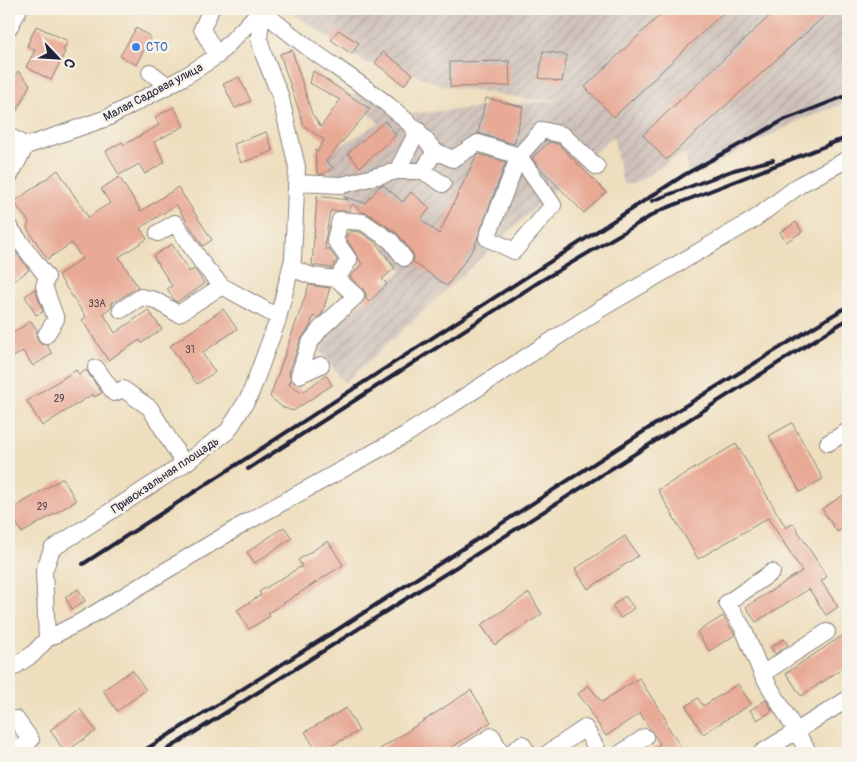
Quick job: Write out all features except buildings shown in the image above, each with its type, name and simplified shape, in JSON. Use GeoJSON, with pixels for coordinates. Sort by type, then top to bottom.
{"type":"FeatureCollection","features":[{"type":"Feature","properties":{"kind":"street"},"geometry":{"type":"LineString","coordinates":[[9,28],[19,9]]}},
{"type":"Feature","properties":{"kind":"street"},"geometry":{"type":"LineString","coordinates":[[211,9],[202,29],[217,56]]}},
{"type":"Feature","properties":{"kind":"street"},"geometry":{"type":"LineString","coordinates":[[262,10],[308,48],[396,109],[418,130],[435,151],[453,159],[478,143],[519,156],[553,205],[514,251],[487,238],[519,156],[542,130],[563,135],[597,167]]}},
{"type":"Feature","properties":{"kind":"street","name":"Малая Садовая улица"},"geometry":{"type":"LineString","coordinates":[[26,146],[107,118],[168,86],[217,56],[262,10]]}},
{"type":"Feature","properties":{"kind":"street","name":"Привокзальная площадь"},"geometry":{"type":"LineString","coordinates":[[48,639],[44,571],[52,549],[184,464],[228,431],[250,395],[278,318],[293,259],[297,167],[280,95],[264,56],[259,38],[262,10]]}},
{"type":"Feature","properties":{"kind":"street"},"geometry":{"type":"LineString","coordinates":[[150,72],[168,86]]}},
{"type":"Feature","properties":{"kind":"street"},"geometry":{"type":"LineString","coordinates":[[397,171],[402,148],[418,130]]}},
{"type":"Feature","properties":{"kind":"street"},"geometry":{"type":"LineString","coordinates":[[9,136],[26,146],[9,177]]}},
{"type":"Feature","properties":{"kind":"street"},"geometry":{"type":"LineString","coordinates":[[423,171],[435,151]]}},
{"type":"Feature","properties":{"kind":"street"},"geometry":{"type":"LineString","coordinates":[[9,670],[33,654],[48,639],[82,621],[247,522],[405,435],[602,308],[753,220],[801,184],[848,159]]}},
{"type":"Feature","properties":{"kind":"street"},"geometry":{"type":"LineString","coordinates":[[296,183],[342,185],[397,171],[423,171],[443,184]]}},
{"type":"Feature","properties":{"kind":"street"},"geometry":{"type":"LineString","coordinates":[[337,279],[349,260],[335,240],[340,220],[363,222],[391,241],[404,258]]}},
{"type":"Feature","properties":{"kind":"street"},"geometry":{"type":"LineString","coordinates":[[158,233],[175,223],[205,267],[222,286],[278,318]]}},
{"type":"Feature","properties":{"kind":"street"},"geometry":{"type":"LineString","coordinates":[[9,227],[47,277],[44,286],[56,319],[46,335]]}},
{"type":"Feature","properties":{"kind":"street"},"geometry":{"type":"LineString","coordinates":[[291,268],[312,276],[337,279],[356,296],[320,328],[309,344],[299,375],[321,365]]}},
{"type":"Feature","properties":{"kind":"street"},"geometry":{"type":"LineString","coordinates":[[121,310],[141,297],[155,300],[178,314],[222,286]]}},
{"type":"Feature","properties":{"kind":"street"},"geometry":{"type":"LineString","coordinates":[[96,368],[114,393],[123,389],[150,408],[184,464]]}},
{"type":"Feature","properties":{"kind":"street"},"geometry":{"type":"LineString","coordinates":[[828,443],[848,431]]}},
{"type":"Feature","properties":{"kind":"street"},"geometry":{"type":"LineString","coordinates":[[772,572],[728,603],[743,628],[762,674],[809,753]]}},
{"type":"Feature","properties":{"kind":"street"},"geometry":{"type":"LineString","coordinates":[[762,674],[827,632]]}},
{"type":"Feature","properties":{"kind":"street"},"geometry":{"type":"LineString","coordinates":[[762,753],[848,699]]}},
{"type":"Feature","properties":{"kind":"street"},"geometry":{"type":"LineString","coordinates":[[9,748],[12,753],[31,740],[16,719]]}},
{"type":"Feature","properties":{"kind":"street"},"geometry":{"type":"LineString","coordinates":[[548,753],[585,728],[599,753]]}},
{"type":"Feature","properties":{"kind":"street"},"geometry":{"type":"LineString","coordinates":[[465,753],[492,736],[501,753]]}},
{"type":"Feature","properties":{"kind":"street"},"geometry":{"type":"LineString","coordinates":[[621,753],[645,738]]}},
{"type":"Feature","properties":{"kind":"street"},"geometry":{"type":"LineString","coordinates":[[511,753],[522,744],[528,753]]}},
{"type":"Feature","properties":{"kind":"shaded area"},"geometry":{"type":"Polygon","coordinates":[[[287,9],[848,9],[848,102],[798,121],[687,178],[686,154],[675,157],[633,184],[623,184],[613,136],[345,383],[313,342],[402,271],[342,185],[319,159],[379,123],[352,97],[363,87],[399,115],[560,100],[530,99],[450,87],[413,74],[404,85],[375,63],[367,64],[287,9]]]}},
{"type":"Feature","properties":{"kind":"railway"},"geometry":{"type":"LineString","coordinates":[[83,564],[684,175],[784,120],[848,95]]}},
{"type":"Feature","properties":{"kind":"railway"},"geometry":{"type":"LineString","coordinates":[[828,144],[848,138]]}},
{"type":"Feature","properties":{"kind":"railway"},"geometry":{"type":"LineString","coordinates":[[248,469],[539,282],[661,210],[833,143]]}},
{"type":"Feature","properties":{"kind":"railway"},"geometry":{"type":"LineString","coordinates":[[652,201],[734,170],[773,160]]}},
{"type":"Feature","properties":{"kind":"railway"},"geometry":{"type":"LineString","coordinates":[[140,753],[340,628],[649,428],[848,306]]}},
{"type":"Feature","properties":{"kind":"railway"},"geometry":{"type":"LineString","coordinates":[[162,753],[848,319]]}},
{"type":"Feature","properties":{"kind":"place","name":"СТО"},"geometry":{"type":"Point","coordinates":[136,47]}}]}
